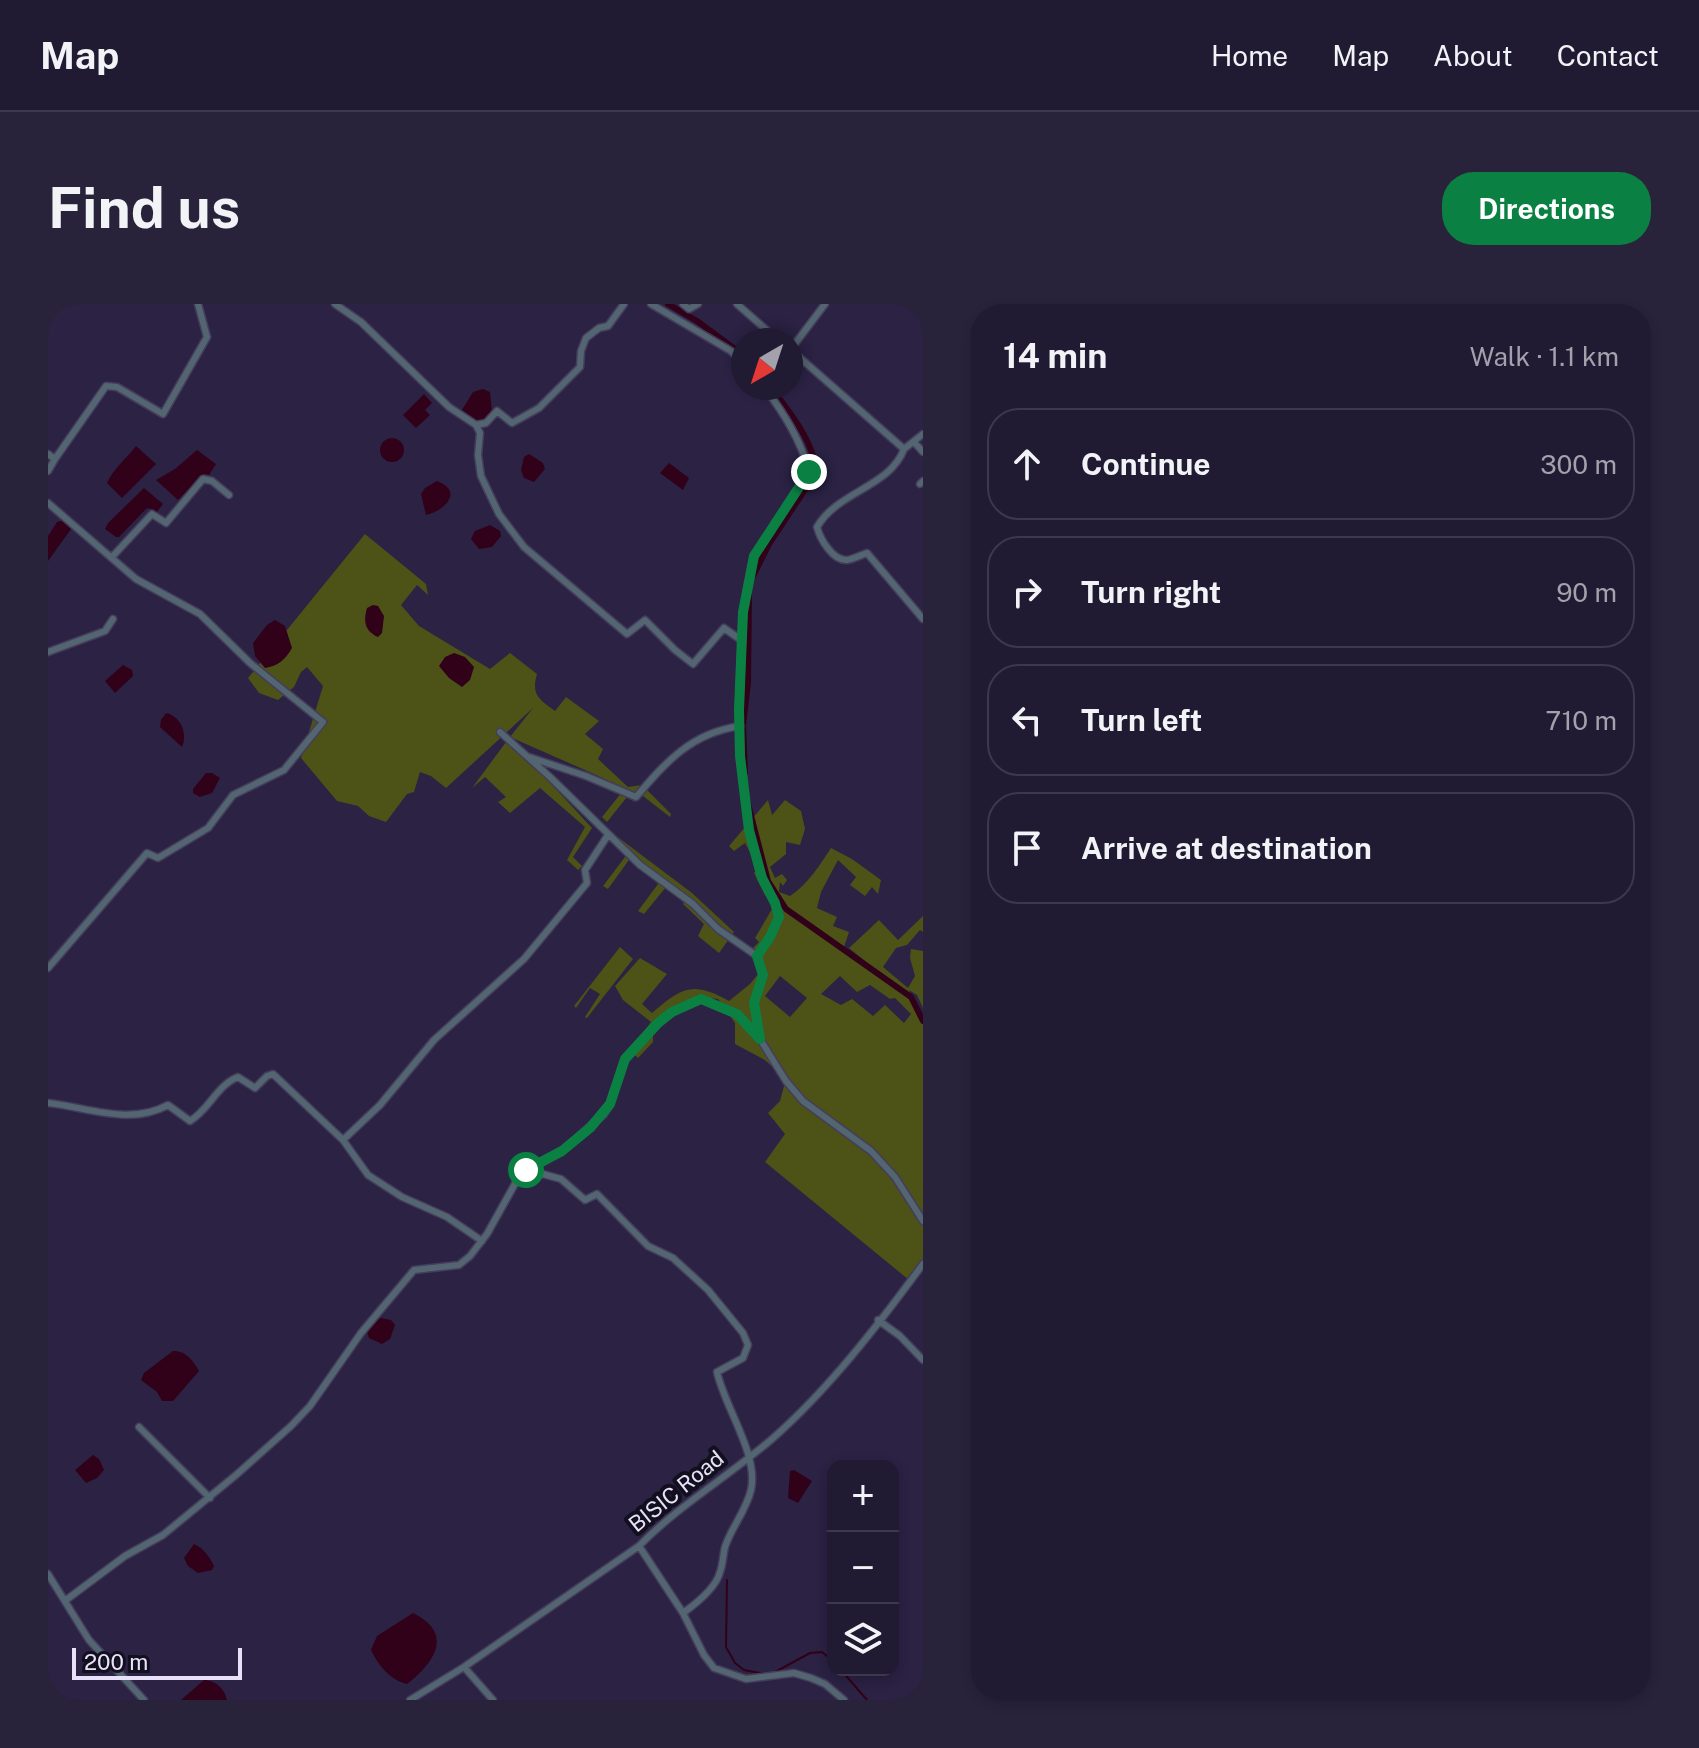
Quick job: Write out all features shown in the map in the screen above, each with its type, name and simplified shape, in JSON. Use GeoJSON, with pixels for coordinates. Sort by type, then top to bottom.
{"type":"FeatureCollection","features":[{"type":"Feature","properties":{"kind":"street"},"geometry":{"type":"LineString","coordinates":[[48,471],[106,386],[117,387],[163,414],[207,337],[198,304]]}},
{"type":"Feature","properties":{"kind":"street"},"geometry":{"type":"LineString","coordinates":[[335,304],[361,322],[449,407],[476,425],[480,433],[478,455],[481,476],[499,514],[524,547],[627,634],[645,620],[693,664],[724,628],[741,640]]}},
{"type":"Feature","properties":{"kind":"street"},"geometry":{"type":"LineString","coordinates":[[476,425],[486,423],[497,411],[512,423],[539,408],[580,367],[586,338],[599,328],[608,326],[624,304]]}},
{"type":"Feature","properties":{"kind":"street"},"geometry":{"type":"LineString","coordinates":[[651,304],[731,351]]}},
{"type":"Feature","properties":{"kind":"street"},"geometry":{"type":"LineString","coordinates":[[683,304],[689,309],[698,304]]}},
{"type":"Feature","properties":{"kind":"street"},"geometry":{"type":"LineString","coordinates":[[737,304],[764,328]]}},
{"type":"Feature","properties":{"kind":"street"},"geometry":{"type":"LineString","coordinates":[[803,334],[825,304]]}},
{"type":"Feature","properties":{"kind":"street"},"geometry":{"type":"LineString","coordinates":[[803,361],[904,449]]}},
{"type":"Feature","properties":{"kind":"street"},"geometry":{"type":"LineString","coordinates":[[757,956],[779,917],[762,878],[749,830],[740,756],[741,640],[745,593],[754,556],[809,472],[804,451],[774,400]]}},
{"type":"Feature","properties":{"kind":"street"},"geometry":{"type":"LineString","coordinates":[[923,434],[904,449],[899,461],[880,479],[851,494],[830,510],[817,527],[824,543],[839,558],[845,561],[867,553],[923,619]]}},
{"type":"Feature","properties":{"kind":"street"},"geometry":{"type":"LineString","coordinates":[[914,442],[923,452]]}},
{"type":"Feature","properties":{"kind":"street"},"geometry":{"type":"LineString","coordinates":[[48,454],[55,459]]}},
{"type":"Feature","properties":{"kind":"street"},"geometry":{"type":"LineString","coordinates":[[112,557],[152,514],[166,523],[203,479],[212,481],[229,495]]}},
{"type":"Feature","properties":{"kind":"street"},"geometry":{"type":"LineString","coordinates":[[48,503],[136,579],[200,614],[250,663],[323,722],[284,770],[233,795],[208,828],[158,858],[147,853],[48,968]]}},
{"type":"Feature","properties":{"kind":"street"},"geometry":{"type":"LineString","coordinates":[[48,652],[105,631],[113,619]]}},
{"type":"Feature","properties":{"kind":"street"},"geometry":{"type":"LineString","coordinates":[[528,757],[636,797],[685,746],[726,728],[740,726]]}},
{"type":"Feature","properties":{"kind":"street"},"geometry":{"type":"LineString","coordinates":[[500,732],[640,865],[693,904],[718,929],[757,956],[763,975],[754,1003],[760,1039]]}},
{"type":"Feature","properties":{"kind":"street"},"geometry":{"type":"LineString","coordinates":[[343,1140],[380,1105],[434,1040],[524,959],[587,883],[585,870],[608,835]]}},
{"type":"Feature","properties":{"kind":"street"},"geometry":{"type":"LineString","coordinates":[[66,1600],[125,1556],[163,1535],[210,1498],[310,1406],[342,1356],[414,1270],[459,1265],[482,1241],[526,1170],[562,1151],[597,1121],[610,1104],[623,1062],[658,1023],[672,1012],[701,999],[737,1014],[760,1039],[786,1081],[803,1101],[871,1151],[895,1177],[923,1221]]}},
{"type":"Feature","properties":{"kind":"street"},"geometry":{"type":"LineString","coordinates":[[48,1103],[105,1115],[150,1113],[168,1105],[190,1121],[231,1080],[238,1077],[255,1088],[273,1074],[343,1140],[368,1175],[402,1197],[447,1217],[482,1241]]}},
{"type":"Feature","properties":{"kind":"street"},"geometry":{"type":"LineString","coordinates":[[526,1170],[561,1179],[583,1199],[597,1194],[648,1246],[673,1258],[708,1290],[743,1333],[748,1345],[743,1358],[717,1372],[722,1395],[749,1457],[750,1494],[726,1544],[719,1576],[683,1613]]}},
{"type":"Feature","properties":{"kind":"street","name":"BISIC Road"},"geometry":{"type":"LineString","coordinates":[[410,1700],[464,1667],[639,1546],[658,1526],[772,1439],[854,1352],[923,1264]]}},
{"type":"Feature","properties":{"kind":"street"},"geometry":{"type":"LineString","coordinates":[[878,1320],[907,1342],[923,1360]]}},
{"type":"Feature","properties":{"kind":"street"},"geometry":{"type":"LineString","coordinates":[[139,1427],[210,1498]]}},
{"type":"Feature","properties":{"kind":"street"},"geometry":{"type":"LineString","coordinates":[[639,1546],[714,1668],[746,1679],[803,1675],[825,1684],[844,1700]]}},
{"type":"Feature","properties":{"kind":"street"},"geometry":{"type":"LineString","coordinates":[[48,1574],[89,1640],[144,1700]]}},
{"type":"Feature","properties":{"kind":"street"},"geometry":{"type":"LineString","coordinates":[[464,1667],[493,1700]]}},
{"type":"Feature","properties":{"kind":"green space"},"geometry":{"type":"Polygon","coordinates":[[[365,534],[426,584],[428,595],[417,585],[401,605],[419,626],[490,669],[510,653],[537,674],[536,692],[549,707],[555,711],[566,697],[599,721],[585,734],[603,749],[598,759],[628,787],[642,785],[671,814],[670,817],[643,796],[635,802],[627,797],[607,822],[602,817],[622,792],[603,778],[510,737],[533,708],[446,788],[420,772],[414,792],[407,794],[386,822],[369,816],[358,806],[337,801],[301,758],[323,686],[307,667],[294,687],[278,700],[259,693],[248,678],[365,534]]]}},
{"type":"Feature","properties":{"kind":"green space"},"geometry":{"type":"Polygon","coordinates":[[[509,738],[592,828],[573,857],[582,866],[578,870],[567,860],[585,827],[540,788],[510,813],[498,802],[506,797],[485,777],[472,788],[509,738]]]}},
{"type":"Feature","properties":{"kind":"green space"},"geometry":{"type":"Polygon","coordinates":[[[768,800],[772,815],[785,800],[801,811],[805,829],[800,845],[786,842],[786,854],[770,867],[775,878],[782,874],[787,880],[783,886],[780,882],[779,892],[790,896],[796,891],[813,874],[831,848],[881,880],[878,894],[872,887],[865,896],[850,885],[856,877],[838,860],[821,892],[817,908],[837,917],[833,926],[849,932],[843,950],[898,988],[849,948],[879,920],[898,940],[923,916],[923,932],[920,930],[907,945],[896,948],[883,967],[908,988],[915,976],[911,949],[923,951],[923,1008],[917,995],[909,990],[923,1021],[923,1221],[909,1204],[923,1225],[923,1261],[909,1280],[765,1162],[785,1134],[768,1113],[780,1101],[785,1082],[802,1103],[870,1152],[803,1101],[765,1060],[735,1044],[735,1023],[718,999],[699,997],[689,1005],[675,1006],[664,1015],[662,1025],[653,1031],[653,1042],[638,1058],[630,1051],[651,1022],[623,1000],[615,986],[640,958],[667,974],[642,1004],[652,1013],[672,997],[688,990],[706,991],[729,1001],[750,984],[763,968],[761,951],[752,949],[759,942],[755,938],[775,904],[765,895],[754,873],[758,867],[745,843],[734,851],[729,846],[768,800]],[[780,976],[765,996],[790,1017],[807,998],[780,976]],[[840,976],[821,994],[841,1005],[852,999],[873,1016],[885,1005],[904,1023],[911,1014],[895,998],[890,999],[870,985],[857,992],[840,976]]]}},
{"type":"Feature","properties":{"kind":"green space"},"geometry":{"type":"Polygon","coordinates":[[[615,835],[692,893],[734,932],[719,953],[698,936],[704,924],[683,904],[685,901],[666,887],[644,914],[638,911],[658,884],[631,857],[608,889],[603,886],[625,857],[615,835]]]}},
{"type":"Feature","properties":{"kind":"green space"},"geometry":{"type":"Polygon","coordinates":[[[620,947],[633,959],[587,1018],[600,994],[590,988],[576,1008],[574,1006],[620,947]]]}},
{"type":"Feature","properties":{"kind":"shaded area"},"geometry":{"type":"Polygon","coordinates":[[[483,389],[490,392],[492,413],[478,424],[462,410],[473,392],[483,389]]]}},
{"type":"Feature","properties":{"kind":"shaded area"},"geometry":{"type":"Polygon","coordinates":[[[424,394],[432,403],[425,410],[430,415],[416,428],[403,415],[424,394]]]}},
{"type":"Feature","properties":{"kind":"shaded area"},"geometry":{"type":"Polygon","coordinates":[[[392,438],[401,441],[404,450],[401,459],[392,462],[383,459],[380,450],[383,441],[392,438]]]}},
{"type":"Feature","properties":{"kind":"shaded area"},"geometry":{"type":"Polygon","coordinates":[[[136,446],[156,464],[122,498],[107,483],[136,446]]]}},
{"type":"Feature","properties":{"kind":"shaded area"},"geometry":{"type":"Polygon","coordinates":[[[197,450],[216,464],[209,475],[204,474],[178,500],[156,480],[197,450]]]}},
{"type":"Feature","properties":{"kind":"shaded area"},"geometry":{"type":"Polygon","coordinates":[[[529,454],[543,463],[545,469],[534,482],[524,478],[521,470],[524,457],[529,454]]]}},
{"type":"Feature","properties":{"kind":"shaded area"},"geometry":{"type":"Polygon","coordinates":[[[669,463],[689,478],[683,490],[660,473],[669,463]]]}},
{"type":"Feature","properties":{"kind":"shaded area"},"geometry":{"type":"Polygon","coordinates":[[[437,481],[449,490],[449,500],[440,509],[426,515],[421,494],[437,481]]]}},
{"type":"Feature","properties":{"kind":"shaded area"},"geometry":{"type":"Polygon","coordinates":[[[144,488],[163,504],[156,513],[146,509],[119,537],[105,529],[108,523],[144,488]]]}},
{"type":"Feature","properties":{"kind":"shaded area"},"geometry":{"type":"Polygon","coordinates":[[[64,520],[74,525],[48,561],[48,536],[57,522],[64,520]]]}},
{"type":"Feature","properties":{"kind":"shaded area"},"geometry":{"type":"Polygon","coordinates":[[[490,525],[500,531],[501,536],[492,547],[479,549],[471,539],[475,531],[490,525]]]}},
{"type":"Feature","properties":{"kind":"shaded area"},"geometry":{"type":"Polygon","coordinates":[[[378,606],[384,616],[382,633],[378,637],[370,632],[365,622],[367,608],[378,606]]]}},
{"type":"Feature","properties":{"kind":"shaded area"},"geometry":{"type":"Polygon","coordinates":[[[275,620],[285,626],[292,648],[281,662],[265,668],[255,656],[253,643],[275,620]]]}},
{"type":"Feature","properties":{"kind":"shaded area"},"geometry":{"type":"Polygon","coordinates":[[[454,653],[465,657],[474,667],[470,680],[462,687],[439,666],[445,657],[454,653]]]}},
{"type":"Feature","properties":{"kind":"shaded area"},"geometry":{"type":"Polygon","coordinates":[[[123,665],[132,670],[133,676],[115,693],[105,681],[123,665]]]}},
{"type":"Feature","properties":{"kind":"shaded area"},"geometry":{"type":"Polygon","coordinates":[[[166,713],[176,718],[182,726],[182,747],[160,727],[166,713]]]}},
{"type":"Feature","properties":{"kind":"shaded area"},"geometry":{"type":"Polygon","coordinates":[[[206,773],[220,778],[212,793],[200,797],[193,793],[193,789],[206,773]]]}},
{"type":"Feature","properties":{"kind":"shaded area"},"geometry":{"type":"Polygon","coordinates":[[[381,1318],[391,1320],[395,1325],[390,1339],[382,1344],[369,1338],[367,1332],[381,1318]]]}},
{"type":"Feature","properties":{"kind":"shaded area"},"geometry":{"type":"Polygon","coordinates":[[[173,1351],[189,1357],[199,1371],[173,1401],[162,1401],[157,1392],[141,1380],[144,1373],[173,1351]]]}},
{"type":"Feature","properties":{"kind":"shaded area"},"geometry":{"type":"Polygon","coordinates":[[[93,1455],[99,1459],[104,1470],[86,1483],[75,1470],[93,1455]]]}},
{"type":"Feature","properties":{"kind":"shaded area"},"geometry":{"type":"Polygon","coordinates":[[[794,1470],[812,1481],[798,1503],[788,1498],[790,1471],[794,1470]]]}},
{"type":"Feature","properties":{"kind":"shaded area"},"geometry":{"type":"Polygon","coordinates":[[[194,1544],[208,1556],[214,1566],[212,1570],[198,1573],[188,1566],[184,1558],[194,1544]]]}},
{"type":"Feature","properties":{"kind":"shaded area"},"geometry":{"type":"Polygon","coordinates":[[[413,1613],[426,1621],[437,1638],[432,1657],[407,1684],[385,1671],[371,1650],[377,1636],[413,1613]]]}},
{"type":"Feature","properties":{"kind":"shaded area"},"geometry":{"type":"Polygon","coordinates":[[[204,1680],[219,1686],[227,1700],[181,1700],[204,1680]]]}},
{"type":"Feature","properties":{"kind":"waterway"},"geometry":{"type":"LineString","coordinates":[[668,304],[731,346]]}},
{"type":"Feature","properties":{"kind":"waterway"},"geometry":{"type":"LineString","coordinates":[[752,578],[769,544],[816,473],[806,439],[780,400]]}},
{"type":"Feature","properties":{"kind":"waterway"},"geometry":{"type":"LineString","coordinates":[[745,773],[743,725],[748,683],[749,592]]}},
{"type":"Feature","properties":{"kind":"waterway"},"geometry":{"type":"LineString","coordinates":[[748,804],[768,881],[786,909],[911,997],[923,1021]]}},
{"type":"Feature","properties":{"kind":"waterway"},"geometry":{"type":"LineString","coordinates":[[727,1580],[726,1647],[735,1663],[744,1670],[765,1674]]}},
{"type":"Feature","properties":{"kind":"waterway"},"geometry":{"type":"LineString","coordinates":[[775,1672],[810,1653],[822,1652],[827,1656]]}},
{"type":"Feature","properties":{"kind":"waterway"},"geometry":{"type":"LineString","coordinates":[[846,1676],[867,1700]]}},
{"type":"Feature","properties":{"kind":"route"},"geometry":{"type":"LineString","coordinates":[[526,1170],[574,1143],[604,1114],[623,1062],[672,1012],[701,999],[737,1014],[760,1039],[754,1003],[763,975],[757,956],[779,917],[762,878],[749,830],[740,756],[743,612],[754,556],[809,472]]}}]}
